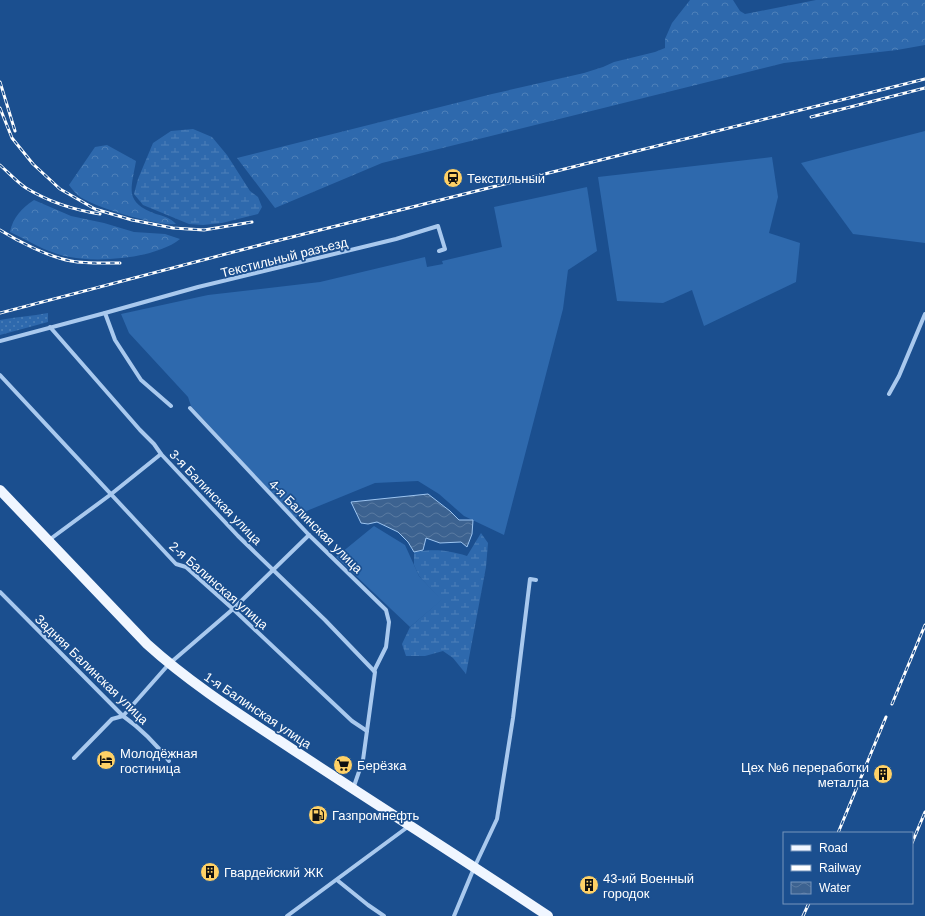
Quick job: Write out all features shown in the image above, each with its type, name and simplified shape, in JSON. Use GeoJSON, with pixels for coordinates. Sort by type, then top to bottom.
{"type":"FeatureCollection","features":[{"type":"Feature","properties":{"kind":"main road","name":"1-я Балинская улица"},"geometry":{"type":"LineString","coordinates":[[0,490],[147,644],[169,664],[237,712],[548,916]]}},
{"type":"Feature","properties":{"kind":"street","name":"Текстильный разъезд"},"geometry":{"type":"LineString","coordinates":[[105,313],[198,287],[396,239],[438,226],[445,249],[439,251]]}},
{"type":"Feature","properties":{"kind":"street"},"geometry":{"type":"LineString","coordinates":[[0,341],[105,313],[115,340],[141,380],[171,406]]}},
{"type":"Feature","properties":{"kind":"street"},"geometry":{"type":"LineString","coordinates":[[889,394],[899,376],[925,314]]}},
{"type":"Feature","properties":{"kind":"street","name":"3-я Балинская улица"},"geometry":{"type":"LineString","coordinates":[[50,327],[154,444],[161,454],[238,536],[325,620],[375,672]]}},
{"type":"Feature","properties":{"kind":"street","name":"2-я Балинская улица"},"geometry":{"type":"LineString","coordinates":[[0,375],[46,423],[110,495],[176,564],[186,567],[352,721],[367,732]]}},
{"type":"Feature","properties":{"kind":"street","name":"4-я Балинская улица"},"geometry":{"type":"LineString","coordinates":[[190,408],[309,535],[386,610],[388,614],[389,622],[386,647],[375,672],[363,760],[353,788]]}},
{"type":"Feature","properties":{"kind":"street"},"geometry":{"type":"LineString","coordinates":[[48,541],[110,495],[161,454]]}},
{"type":"Feature","properties":{"kind":"street"},"geometry":{"type":"LineString","coordinates":[[74,758],[112,719],[123,716],[169,664],[233,609],[309,535]]}},
{"type":"Feature","properties":{"kind":"street"},"geometry":{"type":"LineString","coordinates":[[454,916],[497,819],[513,718],[530,579],[536,580]]}},
{"type":"Feature","properties":{"kind":"street","name":"Задняя Балинская улица"},"geometry":{"type":"LineString","coordinates":[[0,592],[123,716],[135,724],[169,761]]}},
{"type":"Feature","properties":{"kind":"street"},"geometry":{"type":"LineString","coordinates":[[287,916],[409,825]]}},
{"type":"Feature","properties":{"kind":"street"},"geometry":{"type":"LineString","coordinates":[[337,880],[368,906],[384,916]]}},
{"type":"Feature","properties":{"kind":"green space"},"geometry":{"type":"Polygon","coordinates":[[[690,0],[733,0],[740,11],[745,14],[816,0],[925,0],[925,45],[897,50],[784,63],[382,163],[275,208],[237,158],[492,94],[584,73],[614,62],[655,52],[665,48],[665,39],[672,23],[690,0]]]}},
{"type":"Feature","properties":{"kind":"green space"},"geometry":{"type":"Polygon","coordinates":[[[193,129],[212,137],[227,155],[250,191],[258,197],[262,207],[258,214],[222,223],[203,225],[189,224],[143,205],[134,194],[138,179],[153,143],[171,131],[193,129]]]}},
{"type":"Feature","properties":{"kind":"green space"},"geometry":{"type":"Polygon","coordinates":[[[925,131],[925,243],[853,234],[801,163],[925,131]]]}},
{"type":"Feature","properties":{"kind":"green space"},"geometry":{"type":"Polygon","coordinates":[[[107,145],[136,161],[132,187],[134,200],[146,209],[164,216],[176,224],[156,222],[112,211],[80,197],[74,191],[69,185],[95,147],[107,145]]]}},
{"type":"Feature","properties":{"kind":"green space"},"geometry":{"type":"Polygon","coordinates":[[[772,157],[778,197],[769,233],[800,243],[796,282],[704,326],[692,290],[663,303],[617,301],[598,177],[772,157]]]}},
{"type":"Feature","properties":{"kind":"green space"},"geometry":{"type":"Polygon","coordinates":[[[587,187],[597,251],[568,270],[563,309],[504,535],[464,516],[439,494],[418,481],[375,483],[309,510],[295,518],[191,406],[188,397],[129,333],[121,314],[208,295],[320,282],[425,257],[427,267],[443,264],[442,261],[502,247],[494,207],[587,187]]]}},
{"type":"Feature","properties":{"kind":"green space"},"geometry":{"type":"Polygon","coordinates":[[[34,200],[71,216],[104,223],[134,232],[165,234],[180,239],[157,251],[143,255],[111,259],[82,259],[54,253],[10,232],[13,222],[19,213],[34,200]]]}},
{"type":"Feature","properties":{"kind":"green space"},"geometry":{"type":"Polygon","coordinates":[[[48,313],[48,322],[0,335],[0,320],[48,313]]]}},
{"type":"Feature","properties":{"kind":"green space"},"geometry":{"type":"Polygon","coordinates":[[[374,526],[405,545],[419,576],[442,600],[410,627],[336,557],[374,526]]]}},
{"type":"Feature","properties":{"kind":"green space"},"geometry":{"type":"Polygon","coordinates":[[[481,533],[488,543],[486,567],[466,674],[453,658],[443,651],[425,656],[406,656],[402,644],[410,627],[441,600],[419,576],[414,565],[414,552],[441,551],[453,552],[467,556],[481,533]]]}},
{"type":"Feature","properties":{"kind":"water"},"geometry":{"type":"Polygon","coordinates":[[[428,494],[459,520],[473,520],[472,534],[467,547],[461,542],[440,543],[426,538],[423,550],[414,552],[408,542],[398,532],[377,522],[368,524],[361,523],[351,502],[428,494]]]}},
{"type":"Feature","properties":{"kind":"railway"},"geometry":{"type":"LineString","coordinates":[[0,313],[268,243],[925,79]]}},
{"type":"Feature","properties":{"kind":"railway"},"geometry":{"type":"LineString","coordinates":[[0,82],[15,131]]}},
{"type":"Feature","properties":{"kind":"railway"},"geometry":{"type":"LineString","coordinates":[[811,117],[925,88]]}},
{"type":"Feature","properties":{"kind":"railway"},"geometry":{"type":"LineString","coordinates":[[0,108],[12,138],[33,164],[60,189],[95,209],[132,220],[173,228],[204,230],[252,222]]}},
{"type":"Feature","properties":{"kind":"railway"},"geometry":{"type":"LineString","coordinates":[[0,165],[23,186],[35,193],[71,208],[100,214]]}},
{"type":"Feature","properties":{"kind":"railway"},"geometry":{"type":"LineString","coordinates":[[0,230],[34,248],[62,259],[83,263],[120,263]]}},
{"type":"Feature","properties":{"kind":"railway"},"geometry":{"type":"LineString","coordinates":[[892,704],[925,625]]}},
{"type":"Feature","properties":{"kind":"railway"},"geometry":{"type":"LineString","coordinates":[[838,832],[886,717]]}},
{"type":"Feature","properties":{"kind":"railway"},"geometry":{"type":"LineString","coordinates":[[913,841],[925,812]]}},
{"type":"Feature","properties":{"kind":"railway"},"geometry":{"type":"LineString","coordinates":[[803,916],[809,904]]}},
{"type":"Feature","properties":{"kind":"place","name":"Текстильный"},"geometry":{"type":"Point","coordinates":[453,178]}},
{"type":"Feature","properties":{"kind":"place","name":"Молодёжная гостиница"},"geometry":{"type":"Point","coordinates":[106,760]}},
{"type":"Feature","properties":{"kind":"place","name":"Берёзка"},"geometry":{"type":"Point","coordinates":[343,765]}},
{"type":"Feature","properties":{"kind":"place","name":"Цех №6 переработки металла"},"geometry":{"type":"Point","coordinates":[883,774]}},
{"type":"Feature","properties":{"kind":"place","name":"Газпромнефть"},"geometry":{"type":"Point","coordinates":[318,815]}},
{"type":"Feature","properties":{"kind":"place","name":"Гвардейский ЖК"},"geometry":{"type":"Point","coordinates":[210,872]}},
{"type":"Feature","properties":{"kind":"place","name":"43-ий Военный городок"},"geometry":{"type":"Point","coordinates":[589,885]}}]}
